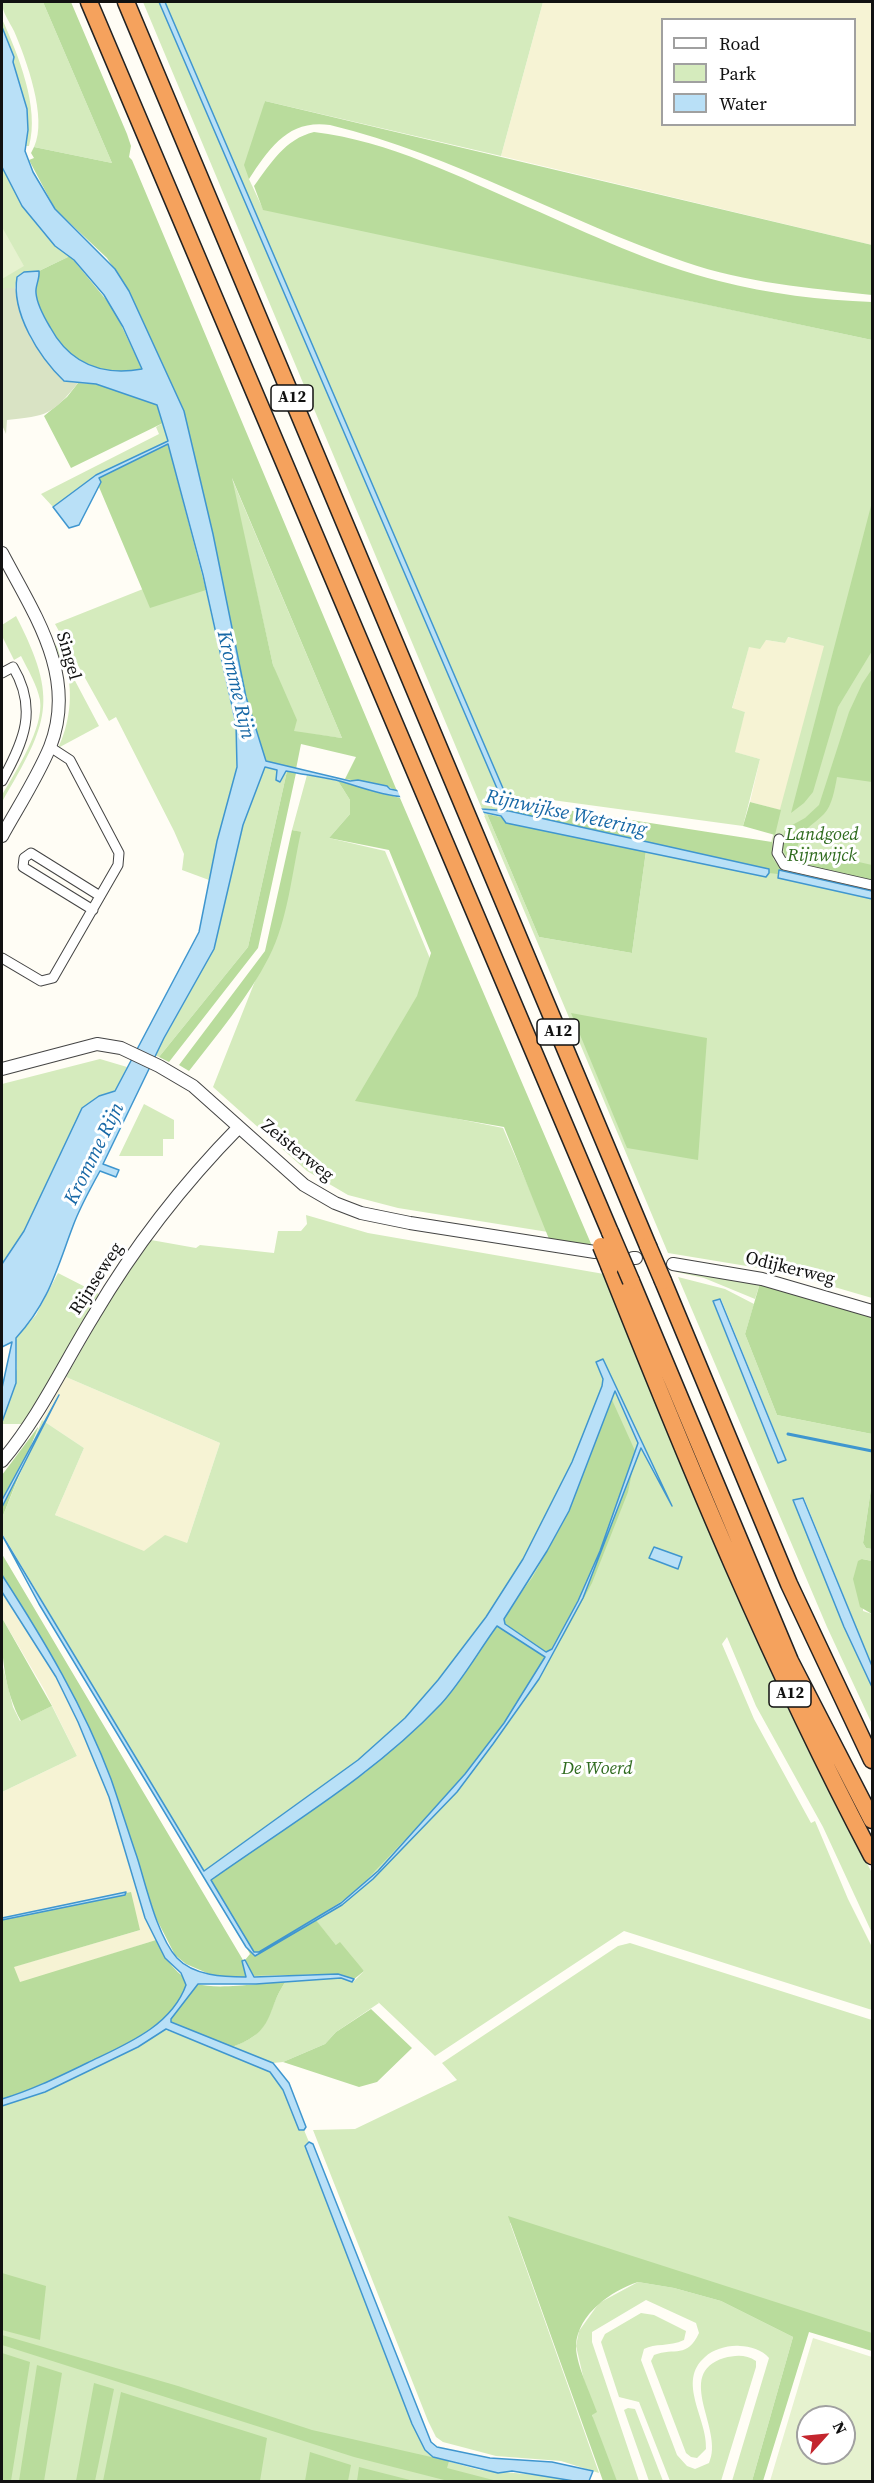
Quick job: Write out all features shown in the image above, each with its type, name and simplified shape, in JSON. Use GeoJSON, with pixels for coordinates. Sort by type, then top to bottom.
{"type":"FeatureCollection","features":[{"type":"Feature","properties":{"kind":"highway","name":"A12"},"geometry":{"type":"LineString","coordinates":[[89,2],[433,810],[597,1203],[602,1243],[610,1268],[703,1501],[812,1741],[873,1856]]}},
{"type":"Feature","properties":{"kind":"highway","name":"A12"},"geometry":{"type":"LineString","coordinates":[[126,2],[746,1483],[830,1675],[873,1760]]}},
{"type":"Feature","properties":{"kind":"highway","name":"A12"},"geometry":{"type":"LineString","coordinates":[[602,1243],[631,1281],[790,1660],[873,1821]]}},
{"type":"Feature","properties":{"kind":"street","name":"Singel"},"geometry":{"type":"LineString","coordinates":[[2,553],[46,639],[57,669],[60,707],[50,747],[2,836]]}},
{"type":"Feature","properties":{"kind":"street"},"geometry":{"type":"LineString","coordinates":[[2,673],[13,667],[24,685],[27,724],[2,781]]}},
{"type":"Feature","properties":{"kind":"street"},"geometry":{"type":"LineString","coordinates":[[2,958],[40,981],[53,978],[118,865],[119,853],[70,760],[50,747]]}},
{"type":"Feature","properties":{"kind":"street"},"geometry":{"type":"LineString","coordinates":[[779,839],[777,853],[784,865],[873,885]]}},
{"type":"Feature","properties":{"kind":"street"},"geometry":{"type":"LineString","coordinates":[[93,910],[23,867],[24,858],[31,854],[100,896]]}},
{"type":"Feature","properties":{"kind":"street","name":"Zeisterweg"},"geometry":{"type":"LineString","coordinates":[[2,1069],[97,1044],[128,1051],[193,1086],[304,1185],[361,1213],[410,1224],[602,1243]]}},
{"type":"Feature","properties":{"kind":"street","name":"Rijnseweg"},"geometry":{"type":"LineString","coordinates":[[2,1461],[38,1414],[93,1315],[118,1277],[191,1177],[239,1127]]}},
{"type":"Feature","properties":{"kind":"street","name":"Odijkerweg"},"geometry":{"type":"LineString","coordinates":[[673,1264],[762,1279],[873,1311]]}},
{"type":"Feature","properties":{"kind":"shaded area"},"geometry":{"type":"Polygon","coordinates":[[[543,2],[872,2],[872,245],[501,156],[543,2]]]}},
{"type":"Feature","properties":{"kind":"shaded area"},"geometry":{"type":"Polygon","coordinates":[[[787,637],[834,648],[791,813],[750,802],[760,759],[734,752],[745,712],[732,709],[749,646],[766,640],[785,643],[787,637]]]}},
{"type":"Feature","properties":{"kind":"shaded area"},"geometry":{"type":"Polygon","coordinates":[[[66,1377],[220,1443],[187,1543],[144,1552],[55,1515],[84,1448],[42,1420],[66,1377]]]}},
{"type":"Feature","properties":{"kind":"shaded area"},"geometry":{"type":"Polygon","coordinates":[[[2,1592],[56,1677],[78,1722],[109,1797],[142,1910],[156,1940],[20,1983],[13,1967],[140,1930],[2,1920],[2,1792],[77,1756],[45,1691],[2,1618],[2,1592]]]}},
{"type":"Feature","properties":{"kind":"green space"},"geometry":{"type":"Polygon","coordinates":[[[2,2],[43,2],[112,163],[34,147],[38,135],[38,121],[34,89],[14,31],[4,13],[2,2]]]}},
{"type":"Feature","properties":{"kind":"green space"},"geometry":{"type":"Polygon","coordinates":[[[43,2],[71,2],[127,134],[131,146],[129,157],[397,791],[387,786],[345,779],[356,757],[301,744],[296,769],[266,762],[246,697],[213,534],[184,411],[129,291],[107,258],[55,209],[29,160],[34,158],[31,153],[34,147],[112,163],[43,2]],[[232,478],[273,665],[297,720],[294,731],[342,738],[232,478]]]}},
{"type":"Feature","properties":{"kind":"green space","name":"Landgoed Rijnwijck"},"geometry":{"type":"Polygon","coordinates":[[[143,2],[159,2],[499,793],[505,793],[165,2],[543,2],[501,156],[265,101],[249,179],[263,209],[872,340],[872,1298],[783,1272],[668,1253],[483,813],[487,814],[539,937],[632,953],[646,851],[762,876],[824,646],[788,637],[785,643],[766,640],[760,649],[749,647],[732,708],[745,712],[735,752],[760,759],[743,826],[530,797],[532,804],[507,805],[509,811],[482,809],[143,2]]]}},
{"type":"Feature","properties":{"kind":"green space"},"geometry":{"type":"Polygon","coordinates":[[[2,19],[15,48],[30,98],[32,131],[29,146],[26,146],[27,109],[12,62],[14,57],[2,27],[2,19]]]}},
{"type":"Feature","properties":{"kind":"green space"},"geometry":{"type":"Polygon","coordinates":[[[265,101],[872,245],[872,295],[754,280],[685,262],[596,228],[421,153],[330,125],[303,126],[292,131],[273,146],[249,179],[244,165],[265,101]]]}},
{"type":"Feature","properties":{"kind":"green space"},"geometry":{"type":"Polygon","coordinates":[[[314,132],[370,143],[424,162],[622,248],[695,274],[738,286],[776,293],[872,302],[872,340],[263,210],[254,186],[287,146],[304,135],[314,132]]]}},
{"type":"Feature","properties":{"kind":"green space"},"geometry":{"type":"Polygon","coordinates":[[[2,167],[39,227],[48,238],[70,256],[39,271],[24,272],[17,277],[15,288],[2,290],[2,167]]]}},
{"type":"Feature","properties":{"kind":"green space"},"geometry":{"type":"Polygon","coordinates":[[[2,227],[24,266],[2,279],[2,227]]]}},
{"type":"Feature","properties":{"kind":"green space"},"geometry":{"type":"Polygon","coordinates":[[[70,256],[113,308],[142,369],[113,371],[88,365],[67,351],[58,340],[39,306],[36,288],[39,271],[70,256]]]}},
{"type":"Feature","properties":{"kind":"green space"},"geometry":{"type":"Polygon","coordinates":[[[15,288],[24,323],[31,339],[63,381],[78,383],[62,402],[48,412],[7,420],[6,434],[2,425],[2,290],[15,288]]]}},
{"type":"Feature","properties":{"kind":"green space"},"geometry":{"type":"Polygon","coordinates":[[[78,383],[96,384],[157,405],[163,423],[71,468],[44,416],[67,397],[78,383]]]}},
{"type":"Feature","properties":{"kind":"green space"},"geometry":{"type":"Polygon","coordinates":[[[163,423],[168,442],[96,475],[53,507],[41,494],[159,434],[156,427],[163,423]]]}},
{"type":"Feature","properties":{"kind":"green space"},"geometry":{"type":"Polygon","coordinates":[[[168,444],[206,590],[150,608],[99,487],[101,482],[98,478],[168,444]]]}},
{"type":"Feature","properties":{"kind":"green space"},"geometry":{"type":"Polygon","coordinates":[[[230,474],[342,738],[294,732],[273,665],[230,474]]]}},
{"type":"Feature","properties":{"kind":"green space"},"geometry":{"type":"Polygon","coordinates":[[[96,478],[206,591],[238,737],[236,779],[217,841],[209,880],[182,870],[184,854],[116,717],[109,721],[55,624],[143,589],[96,478]]]}},
{"type":"Feature","properties":{"kind":"green space"},"geometry":{"type":"Polygon","coordinates":[[[872,502],[872,651],[838,707],[813,792],[791,813],[872,502]]]}},
{"type":"Feature","properties":{"kind":"green space"},"geometry":{"type":"Polygon","coordinates":[[[16,616],[39,670],[43,691],[43,711],[30,752],[2,802],[2,795],[33,736],[40,711],[39,694],[35,683],[21,656],[14,660],[2,636],[2,625],[16,616]]]}},
{"type":"Feature","properties":{"kind":"green space"},"geometry":{"type":"Polygon","coordinates":[[[55,643],[99,726],[58,748],[67,720],[70,688],[66,669],[55,643]]]}},
{"type":"Feature","properties":{"kind":"green space"},"geometry":{"type":"Polygon","coordinates":[[[872,669],[872,782],[837,777],[829,806],[805,832],[797,848],[872,865],[872,882],[794,863],[784,852],[783,839],[785,829],[805,818],[819,805],[849,712],[872,669]]]}},
{"type":"Feature","properties":{"kind":"green space"},"geometry":{"type":"Polygon","coordinates":[[[265,767],[277,770],[276,780],[287,771],[248,947],[159,1057],[155,1055],[214,949],[243,825],[265,767]]]}},
{"type":"Feature","properties":{"kind":"green space"},"geometry":{"type":"Polygon","coordinates":[[[287,771],[296,773],[258,948],[169,1062],[159,1057],[248,947],[287,771]]]}},
{"type":"Feature","properties":{"kind":"green space"},"geometry":{"type":"Polygon","coordinates":[[[307,775],[338,781],[350,800],[350,814],[329,838],[385,851],[431,961],[424,989],[359,1099],[503,1128],[548,1232],[398,1208],[348,1195],[307,1171],[213,1087],[263,961],[296,831],[292,830],[307,775]]]}},
{"type":"Feature","properties":{"kind":"green space"},"geometry":{"type":"Polygon","coordinates":[[[338,781],[400,798],[592,1246],[549,1239],[504,1127],[355,1101],[417,996],[431,953],[389,850],[329,838],[350,814],[350,800],[338,781]]]}},
{"type":"Feature","properties":{"kind":"green space"},"geometry":{"type":"Polygon","coordinates":[[[750,802],[781,810],[775,835],[743,826],[750,802]]]}},
{"type":"Feature","properties":{"kind":"green space"},"geometry":{"type":"Polygon","coordinates":[[[522,803],[772,842],[773,859],[783,871],[779,870],[778,874],[769,873],[768,869],[509,811],[507,804],[522,803]]]}},
{"type":"Feature","properties":{"kind":"green space"},"geometry":{"type":"Polygon","coordinates":[[[487,814],[501,817],[507,823],[646,851],[632,953],[539,937],[487,814]]]}},
{"type":"Feature","properties":{"kind":"green space"},"geometry":{"type":"Polygon","coordinates":[[[292,830],[301,832],[285,912],[275,943],[261,972],[242,1002],[189,1071],[179,1065],[265,951],[292,830]]]}},
{"type":"Feature","properties":{"kind":"green space"},"geometry":{"type":"Polygon","coordinates":[[[571,1013],[707,1038],[698,1160],[627,1148],[571,1013]]]}},
{"type":"Feature","properties":{"kind":"green space"},"geometry":{"type":"Polygon","coordinates":[[[100,1059],[127,1067],[115,1091],[99,1096],[69,1135],[24,1231],[5,1262],[2,1297],[2,1084],[100,1059]]]}},
{"type":"Feature","properties":{"kind":"green space"},"geometry":{"type":"Polygon","coordinates":[[[144,1104],[174,1120],[174,1139],[163,1139],[163,1156],[119,1156],[144,1104]]]}},
{"type":"Feature","properties":{"kind":"green space","name":"De Woerd"},"geometry":{"type":"Polygon","coordinates":[[[306,1215],[368,1233],[604,1274],[825,1781],[872,1873],[872,1933],[823,1827],[756,1706],[727,1637],[722,1644],[754,1719],[811,1823],[815,1821],[848,1899],[872,1947],[872,2010],[624,1931],[435,2056],[376,2000],[379,2003],[336,2032],[325,2044],[283,2062],[273,2063],[232,2047],[256,2035],[267,2020],[286,1981],[341,1978],[353,1982],[364,1971],[336,1945],[315,1920],[401,1739],[206,1877],[2,1533],[2,1518],[42,1420],[84,1448],[55,1515],[144,1551],[165,1535],[187,1543],[220,1443],[66,1377],[111,1298],[151,1240],[196,1248],[200,1245],[274,1253],[278,1231],[301,1231],[307,1224],[306,1215]]]}},
{"type":"Feature","properties":{"kind":"green space"},"geometry":{"type":"Polygon","coordinates":[[[675,1269],[760,1283],[755,1299],[704,1278],[676,1272],[675,1269]]]}},
{"type":"Feature","properties":{"kind":"green space"},"geometry":{"type":"Polygon","coordinates":[[[58,1273],[101,1295],[23,1424],[2,1424],[17,1368],[16,1338],[36,1315],[58,1273]]]}},
{"type":"Feature","properties":{"kind":"green space"},"geometry":{"type":"Polygon","coordinates":[[[678,1277],[725,1289],[754,1304],[745,1334],[777,1415],[872,1434],[872,1482],[863,1543],[866,1548],[872,1549],[872,1561],[862,1559],[863,1611],[872,1614],[872,1666],[804,1498],[794,1501],[844,1627],[872,1687],[872,1724],[827,1627],[678,1277]],[[721,1299],[713,1302],[778,1463],[786,1459],[721,1299]]]}},
{"type":"Feature","properties":{"kind":"green space"},"geometry":{"type":"Polygon","coordinates":[[[760,1283],[872,1315],[872,1434],[777,1415],[745,1334],[760,1283]]]}},
{"type":"Feature","properties":{"kind":"green space"},"geometry":{"type":"Polygon","coordinates":[[[603,1380],[636,1453],[628,1492],[592,1583],[564,1635],[512,1714],[459,1783],[355,1892],[315,1919],[336,1945],[340,1942],[364,1971],[353,1980],[338,1974],[252,1976],[245,1960],[250,1954],[206,1877],[366,1772],[503,1617],[532,1578],[563,1523],[580,1483],[596,1440],[603,1380]]]}},
{"type":"Feature","properties":{"kind":"green space"},"geometry":{"type":"Polygon","coordinates":[[[38,1428],[2,1518],[2,1475],[38,1428]]]}},
{"type":"Feature","properties":{"kind":"green space"},"geometry":{"type":"Polygon","coordinates":[[[872,1482],[872,1549],[866,1548],[863,1543],[872,1482]]]}},
{"type":"Feature","properties":{"kind":"green space"},"geometry":{"type":"Polygon","coordinates":[[[2,1554],[243,1960],[246,1977],[214,1976],[186,1964],[175,1955],[156,1918],[97,1746],[57,1665],[2,1575],[2,1554]]]}},
{"type":"Feature","properties":{"kind":"green space"},"geometry":{"type":"Polygon","coordinates":[[[862,1559],[872,1561],[872,1614],[860,1607],[853,1579],[858,1561],[862,1559]]]}},
{"type":"Feature","properties":{"kind":"green space"},"geometry":{"type":"Polygon","coordinates":[[[2,1618],[52,1706],[21,1721],[7,1684],[2,1645],[2,1618]]]}},
{"type":"Feature","properties":{"kind":"green space"},"geometry":{"type":"Polygon","coordinates":[[[2,1663],[13,1707],[20,1721],[52,1706],[77,1756],[2,1792],[2,1663]]]}},
{"type":"Feature","properties":{"kind":"green space"},"geometry":{"type":"Polygon","coordinates":[[[131,1892],[140,1930],[14,1967],[20,1982],[156,1940],[172,1966],[184,1977],[197,1984],[229,1986],[286,1981],[268,2019],[256,2034],[232,2047],[171,2022],[171,2019],[89,2065],[2,2099],[2,1920],[131,1892]]]}},
{"type":"Feature","properties":{"kind":"green space"},"geometry":{"type":"Polygon","coordinates":[[[630,1943],[872,2020],[872,2336],[510,2223],[599,2473],[561,2461],[496,2456],[443,2442],[436,2437],[428,2421],[313,2130],[355,2129],[457,2080],[442,2063],[618,1946],[630,1943]]]}},
{"type":"Feature","properties":{"kind":"green space"},"geometry":{"type":"Polygon","coordinates":[[[371,2009],[412,2048],[377,2082],[359,2087],[283,2062],[325,2044],[336,2032],[371,2009]]]}},
{"type":"Feature","properties":{"kind":"green space"},"geometry":{"type":"Polygon","coordinates":[[[163,2029],[225,2051],[270,2072],[283,2090],[300,2131],[304,2130],[309,2142],[305,2146],[405,2405],[436,2458],[480,2470],[578,2481],[2,2481],[2,2099],[70,2074],[163,2029]]]}},
{"type":"Feature","properties":{"kind":"green space"},"geometry":{"type":"Polygon","coordinates":[[[508,2216],[872,2333],[872,2351],[809,2332],[763,2481],[752,2481],[793,2337],[721,2301],[674,2288],[638,2282],[617,2291],[589,2314],[578,2334],[576,2345],[581,2369],[597,2412],[592,2415],[617,2481],[603,2481],[508,2216]]]}},
{"type":"Feature","properties":{"kind":"green space"},"geometry":{"type":"Polygon","coordinates":[[[2,2273],[46,2286],[40,2340],[2,2330],[2,2273]]]}},
{"type":"Feature","properties":{"kind":"green space"},"geometry":{"type":"Polygon","coordinates":[[[638,2282],[674,2288],[721,2301],[793,2337],[752,2481],[732,2481],[769,2358],[752,2348],[731,2346],[709,2354],[697,2367],[693,2378],[693,2389],[703,2425],[706,2449],[697,2458],[691,2457],[686,2453],[651,2361],[654,2355],[685,2349],[699,2333],[696,2323],[646,2300],[592,2332],[592,2342],[639,2481],[617,2482],[597,2436],[576,2346],[579,2331],[599,2303],[638,2282]]]}},
{"type":"Feature","properties":{"kind":"green space"},"geometry":{"type":"Polygon","coordinates":[[[641,2313],[654,2315],[686,2331],[684,2340],[644,2349],[641,2360],[677,2455],[687,2466],[695,2469],[709,2463],[712,2450],[701,2390],[702,2377],[709,2366],[724,2358],[736,2356],[748,2357],[756,2361],[721,2481],[670,2481],[639,2402],[619,2397],[601,2342],[605,2334],[641,2313]]]}},
{"type":"Feature","properties":{"kind":"green space"},"geometry":{"type":"Polygon","coordinates":[[[2,2335],[178,2386],[312,2430],[449,2461],[447,2468],[497,2481],[448,2481],[354,2457],[2,2345],[2,2335]]]}},
{"type":"Feature","properties":{"kind":"green space"},"geometry":{"type":"Polygon","coordinates":[[[813,2338],[872,2357],[872,2481],[770,2481],[813,2338]]]}},
{"type":"Feature","properties":{"kind":"green space"},"geometry":{"type":"Polygon","coordinates":[[[2,2353],[30,2362],[11,2481],[2,2481],[2,2353]]]}},
{"type":"Feature","properties":{"kind":"green space"},"geometry":{"type":"Polygon","coordinates":[[[37,2365],[62,2373],[44,2481],[19,2481],[37,2365]]]}},
{"type":"Feature","properties":{"kind":"green space"},"geometry":{"type":"Polygon","coordinates":[[[94,2383],[114,2389],[95,2481],[76,2481],[94,2383]]]}},
{"type":"Feature","properties":{"kind":"green space"},"geometry":{"type":"Polygon","coordinates":[[[121,2392],[267,2438],[260,2481],[103,2481],[121,2392]]]}},
{"type":"Feature","properties":{"kind":"green space"},"geometry":{"type":"Polygon","coordinates":[[[635,2409],[663,2481],[649,2481],[624,2410],[635,2409]]]}},
{"type":"Feature","properties":{"kind":"green space"},"geometry":{"type":"Polygon","coordinates":[[[310,2452],[351,2465],[348,2481],[305,2481],[310,2452]]]}},
{"type":"Feature","properties":{"kind":"green space"},"geometry":{"type":"Polygon","coordinates":[[[359,2467],[410,2480],[410,2481],[357,2481],[359,2467]]]}},
{"type":"Feature","properties":{"kind":"water"},"geometry":{"type":"Polygon","coordinates":[[[159,2],[165,2],[505,793],[499,793],[159,2]]]}},
{"type":"Feature","properties":{"kind":"water","name":"Kromme Rijn"},"geometry":{"type":"Polygon","coordinates":[[[2,27],[14,57],[13,62],[27,109],[28,130],[25,151],[33,172],[55,209],[115,269],[129,291],[184,411],[213,534],[246,697],[266,761],[350,781],[358,780],[387,786],[390,789],[482,809],[509,811],[769,869],[769,873],[766,877],[506,823],[501,816],[407,796],[385,794],[322,777],[286,771],[280,782],[276,780],[277,770],[265,767],[243,825],[214,949],[164,1038],[103,1164],[119,1170],[116,1177],[100,1171],[79,1212],[44,1299],[16,1338],[16,1383],[2,1422],[2,1388],[12,1342],[2,1347],[2,1264],[24,1231],[82,1108],[99,1096],[115,1091],[199,932],[217,841],[237,767],[236,724],[203,575],[168,444],[99,478],[101,482],[79,525],[69,528],[53,507],[96,475],[168,441],[157,405],[96,384],[64,381],[45,360],[29,334],[18,305],[17,277],[24,272],[39,271],[36,290],[39,306],[58,340],[67,350],[77,358],[101,369],[127,371],[142,369],[123,327],[104,295],[74,260],[55,246],[22,206],[2,167],[2,27]]]}},
{"type":"Feature","properties":{"kind":"water"},"geometry":{"type":"Polygon","coordinates":[[[779,870],[872,891],[872,899],[778,878],[779,870]]]}},
{"type":"Feature","properties":{"kind":"water"},"geometry":{"type":"Polygon","coordinates":[[[720,1299],[786,1460],[778,1463],[713,1301],[720,1299]]]}},
{"type":"Feature","properties":{"kind":"water"},"geometry":{"type":"Polygon","coordinates":[[[603,1359],[672,1506],[641,1448],[583,1598],[539,1679],[457,1792],[373,1879],[342,1905],[255,1956],[246,1947],[39,1604],[2,1535],[204,1871],[358,1760],[405,1718],[438,1680],[486,1617],[523,1559],[572,1462],[602,1386],[603,1379],[596,1362],[603,1359]],[[615,1391],[569,1511],[504,1619],[505,1624],[546,1652],[552,1649],[578,1601],[600,1551],[638,1443],[615,1391]],[[497,1626],[449,1695],[388,1754],[330,1798],[211,1880],[254,1952],[259,1952],[341,1903],[378,1871],[465,1774],[504,1723],[545,1657],[497,1626]]]}},
{"type":"Feature","properties":{"kind":"water"},"geometry":{"type":"Polygon","coordinates":[[[59,1395],[2,1507],[2,1500],[59,1395]]]}},
{"type":"Feature","properties":{"kind":"water"},"geometry":{"type":"Polygon","coordinates":[[[803,1498],[872,1666],[872,1687],[844,1627],[793,1500],[803,1498]]]}},
{"type":"Feature","properties":{"kind":"water"},"geometry":{"type":"Polygon","coordinates":[[[654,1547],[682,1557],[678,1569],[649,1558],[654,1547]]]}},
{"type":"Feature","properties":{"kind":"water"},"geometry":{"type":"Polygon","coordinates":[[[2,1575],[48,1649],[76,1700],[100,1752],[158,1924],[177,1958],[192,1969],[219,1976],[246,1977],[242,1961],[245,1960],[254,1977],[338,1974],[354,1979],[352,1982],[341,1978],[256,1984],[198,1984],[171,2019],[171,2022],[273,2063],[289,2083],[306,2127],[304,2130],[299,2130],[283,2090],[270,2072],[166,2029],[138,2047],[45,2092],[2,2106],[2,2099],[55,2078],[145,2033],[169,2012],[179,2000],[186,1985],[181,1973],[165,1958],[145,1918],[109,1797],[78,1722],[56,1677],[2,1592],[2,1575]]]}},
{"type":"Feature","properties":{"kind":"water"},"geometry":{"type":"Polygon","coordinates":[[[126,1892],[125,1895],[2,1920],[2,1918],[126,1892]]]}},
{"type":"Feature","properties":{"kind":"water"},"geometry":{"type":"Polygon","coordinates":[[[309,2142],[313,2144],[431,2442],[437,2447],[490,2458],[552,2462],[593,2471],[589,2481],[574,2481],[512,2471],[498,2473],[433,2457],[425,2450],[412,2424],[305,2146],[309,2142]]]}},
{"type":"Feature","properties":{"kind":"pier"},"geometry":{"type":"Polygon","coordinates":[[[396,787],[480,805],[485,816],[407,799],[402,801],[396,787]]]}},
{"type":"Feature","properties":{"kind":"waterway"},"geometry":{"type":"LineString","coordinates":[[788,1434],[872,1451]]}},
{"type":"Feature","properties":{"kind":"water label","name":"Rijnwijkse Wetering"},"geometry":{"type":"Point","coordinates":[566,814]}}]}
